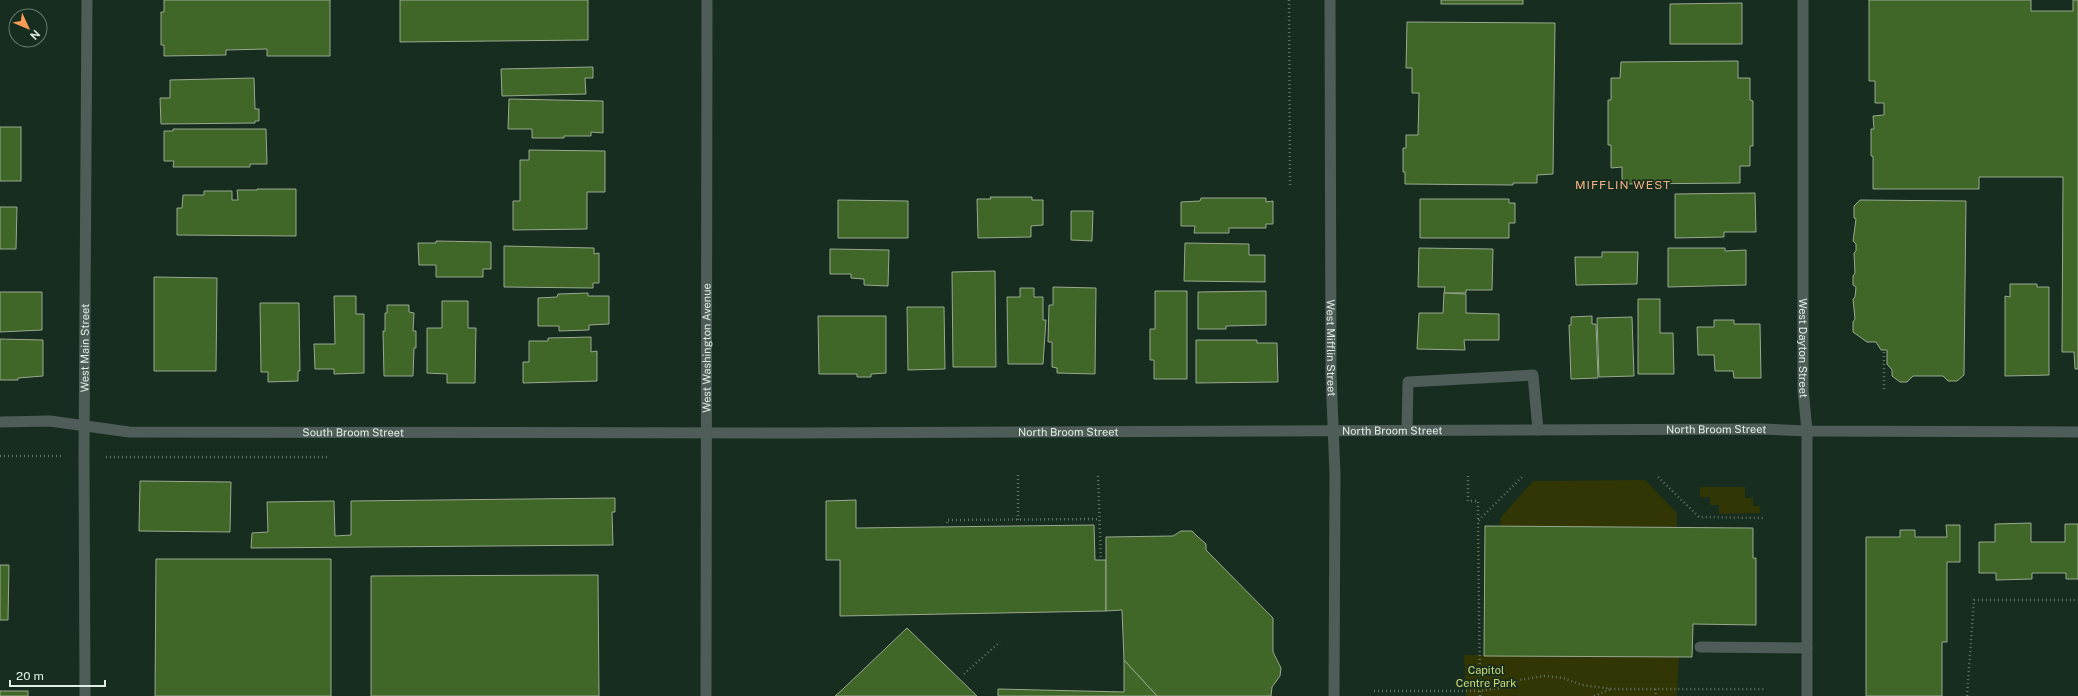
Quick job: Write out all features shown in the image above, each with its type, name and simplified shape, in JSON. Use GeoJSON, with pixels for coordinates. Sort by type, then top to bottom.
{"type":"FeatureCollection","features":[{"type":"Feature","properties":{"kind":"street","name":"West Main Street"},"geometry":{"type":"LineString","coordinates":[[84,696],[84,457],[88,0]]}},
{"type":"Feature","properties":{"kind":"street","name":"West Washington Avenue"},"geometry":{"type":"LineString","coordinates":[[706,696],[707,0]]}},
{"type":"Feature","properties":{"kind":"street","name":"West Mifflin Street"},"geometry":{"type":"LineString","coordinates":[[1330,0],[1331,374],[1334,432],[1334,696]]}},
{"type":"Feature","properties":{"kind":"street","name":"West Dayton Street"},"geometry":{"type":"LineString","coordinates":[[1803,0],[1803,389],[1807,431],[1807,696]]}},
{"type":"Feature","properties":{"kind":"street"},"geometry":{"type":"LineString","coordinates":[[1407,430],[1408,382],[1533,375],[1538,430]]}},
{"type":"Feature","properties":{"kind":"street","name":"South Broom Street"},"geometry":{"type":"LineString","coordinates":[[0,422],[50,421],[129,432],[707,432]]}},
{"type":"Feature","properties":{"kind":"street","name":"North Broom Street"},"geometry":{"type":"LineString","coordinates":[[707,432],[1334,432],[1407,430],[1763,429],[1807,431],[2078,432]]}},
{"type":"Feature","properties":{"kind":"street"},"geometry":{"type":"LineString","coordinates":[[1700,647],[1807,648]]}},
{"type":"Feature","properties":{"kind":"path"},"geometry":{"type":"LineString","coordinates":[[1289,0],[1290,185]]}},
{"type":"Feature","properties":{"kind":"path"},"geometry":{"type":"LineString","coordinates":[[1884,350],[1884,389]]}},
{"type":"Feature","properties":{"kind":"path"},"geometry":{"type":"LineString","coordinates":[[0,456],[84,457]]}},
{"type":"Feature","properties":{"kind":"path"},"geometry":{"type":"LineString","coordinates":[[1018,475],[1018,520]]}},
{"type":"Feature","properties":{"kind":"path"},"geometry":{"type":"LineString","coordinates":[[1478,521],[1524,475]]}},
{"type":"Feature","properties":{"kind":"path"},"geometry":{"type":"LineString","coordinates":[[1098,476],[1101,560]]}},
{"type":"Feature","properties":{"kind":"path"},"geometry":{"type":"LineString","coordinates":[[1468,476],[1468,501],[1478,501],[1480,696]]}},
{"type":"Feature","properties":{"kind":"path"},"geometry":{"type":"LineString","coordinates":[[1658,477],[1700,517],[1763,518]]}},
{"type":"Feature","properties":{"kind":"path"},"geometry":{"type":"LineString","coordinates":[[947,527],[947,520],[1100,519]]}},
{"type":"Feature","properties":{"kind":"path"},"geometry":{"type":"LineString","coordinates":[[1967,696],[1974,600],[2078,600]]}},
{"type":"Feature","properties":{"kind":"path"},"geometry":{"type":"LineString","coordinates":[[1480,638],[1485,639]]}},
{"type":"Feature","properties":{"kind":"path"},"geometry":{"type":"LineString","coordinates":[[964,674],[1000,642]]}},
{"type":"Feature","properties":{"kind":"path"},"geometry":{"type":"LineString","coordinates":[[1374,691],[1480,690],[1499,688],[1520,680],[1544,676],[1563,678],[1582,685],[1612,689],[1764,689]]}},
{"type":"Feature","properties":{"kind":"path"},"geometry":{"type":"LineString","coordinates":[[1594,696],[1612,689]]}},
{"type":"Feature","properties":{"kind":"path"},"geometry":{"type":"LineString","coordinates":[[1655,689],[1656,696]]}},
{"type":"Feature","properties":{"kind":"green space"},"geometry":{"type":"Polygon","coordinates":[[[1645,480],[1677,513],[1677,527],[1500,526],[1501,517],[1533,481],[1645,480]]]}},
{"type":"Feature","properties":{"kind":"green space"},"geometry":{"type":"Polygon","coordinates":[[[1700,487],[1745,487],[1745,498],[1753,498],[1753,506],[1760,506],[1760,513],[1719,514],[1719,505],[1710,505],[1710,497],[1700,497],[1700,487]]]}},
{"type":"Feature","properties":{"kind":"green space","name":"Capitol Centre Park"},"geometry":{"type":"Polygon","coordinates":[[[1464,655],[1679,657],[1677,696],[1466,696],[1464,655]]]}},
{"type":"Feature","properties":{"kind":"building"},"geometry":{"type":"Polygon","coordinates":[[[164,0],[330,0],[330,56],[267,56],[267,49],[226,50],[226,55],[164,56],[164,45],[161,45],[161,12],[164,12],[164,0]]]}},
{"type":"Feature","properties":{"kind":"building"},"geometry":{"type":"Polygon","coordinates":[[[400,0],[588,0],[588,40],[400,42],[400,0]]]}},
{"type":"Feature","properties":{"kind":"building"},"geometry":{"type":"Polygon","coordinates":[[[1441,0],[1523,0],[1523,4],[1441,4],[1441,0]]]}},
{"type":"Feature","properties":{"kind":"building"},"geometry":{"type":"Polygon","coordinates":[[[1869,0],[2031,0],[2031,11],[2073,11],[2073,0],[2078,0],[2078,369],[2075,369],[2074,352],[2062,352],[2063,177],[1979,177],[1979,189],[1873,189],[1871,129],[1874,129],[1873,116],[1884,115],[1884,103],[1875,103],[1875,81],[1869,81],[1869,0]]]}},
{"type":"Feature","properties":{"kind":"building"},"geometry":{"type":"Polygon","coordinates":[[[1742,3],[1742,44],[1670,44],[1670,4],[1742,3]]]}},
{"type":"Feature","properties":{"kind":"building"},"geometry":{"type":"Polygon","coordinates":[[[1407,22],[1555,23],[1553,174],[1537,175],[1537,183],[1513,183],[1513,185],[1405,184],[1405,172],[1403,172],[1403,148],[1406,148],[1406,135],[1418,135],[1419,93],[1412,93],[1412,68],[1406,68],[1407,22]]]}},
{"type":"Feature","properties":{"kind":"building"},"geometry":{"type":"Polygon","coordinates":[[[1738,61],[1738,78],[1750,78],[1750,100],[1753,101],[1753,146],[1750,146],[1750,166],[1740,166],[1740,183],[1622,184],[1622,167],[1611,168],[1611,145],[1608,145],[1608,100],[1611,100],[1611,78],[1620,78],[1621,62],[1738,61]]]}},
{"type":"Feature","properties":{"kind":"building"},"geometry":{"type":"Polygon","coordinates":[[[593,67],[593,78],[585,78],[586,94],[502,96],[501,69],[593,67]]]}},
{"type":"Feature","properties":{"kind":"building"},"geometry":{"type":"Polygon","coordinates":[[[254,78],[255,109],[259,109],[259,121],[255,121],[255,123],[161,124],[160,98],[170,98],[170,80],[254,78]]]}},
{"type":"Feature","properties":{"kind":"building"},"geometry":{"type":"Polygon","coordinates":[[[509,99],[603,101],[603,133],[591,132],[591,136],[564,136],[564,138],[532,138],[532,129],[508,129],[509,99]]]}},
{"type":"Feature","properties":{"kind":"building"},"geometry":{"type":"Polygon","coordinates":[[[0,127],[21,127],[21,181],[0,181],[0,127]]]}},
{"type":"Feature","properties":{"kind":"building"},"geometry":{"type":"Polygon","coordinates":[[[173,129],[266,129],[267,164],[250,164],[250,167],[173,167],[174,161],[164,161],[164,131],[173,131],[173,129]]]}},
{"type":"Feature","properties":{"kind":"building"},"geometry":{"type":"Polygon","coordinates":[[[529,150],[605,151],[605,192],[587,192],[587,229],[513,230],[513,201],[520,201],[520,160],[529,160],[529,150]]]}},
{"type":"Feature","properties":{"kind":"building"},"geometry":{"type":"Polygon","coordinates":[[[296,189],[296,236],[177,235],[177,208],[182,208],[183,195],[204,195],[204,191],[232,191],[232,200],[238,200],[237,190],[296,189]]]}},
{"type":"Feature","properties":{"kind":"building"},"geometry":{"type":"Polygon","coordinates":[[[1755,193],[1756,232],[1724,232],[1724,237],[1675,238],[1675,194],[1755,193]]]}},
{"type":"Feature","properties":{"kind":"building"},"geometry":{"type":"Polygon","coordinates":[[[990,197],[1032,197],[1032,200],[1043,200],[1043,225],[1031,226],[1031,237],[978,238],[977,199],[991,199],[990,197]]]}},
{"type":"Feature","properties":{"kind":"building"},"geometry":{"type":"Polygon","coordinates":[[[1201,198],[1266,198],[1266,202],[1273,201],[1273,224],[1266,224],[1266,228],[1229,228],[1229,233],[1194,233],[1195,226],[1181,226],[1181,202],[1200,201],[1201,198]]]}},
{"type":"Feature","properties":{"kind":"building"},"geometry":{"type":"Polygon","coordinates":[[[1420,199],[1509,199],[1509,203],[1515,203],[1515,223],[1509,223],[1509,238],[1420,238],[1420,199]]]}},
{"type":"Feature","properties":{"kind":"building"},"geometry":{"type":"Polygon","coordinates":[[[838,200],[908,201],[908,238],[838,238],[838,200]]]}},
{"type":"Feature","properties":{"kind":"building"},"geometry":{"type":"Polygon","coordinates":[[[1860,200],[1966,201],[1964,375],[1957,381],[1948,381],[1943,376],[1913,376],[1907,382],[1900,382],[1892,376],[1892,370],[1887,364],[1887,350],[1881,350],[1876,342],[1867,342],[1853,332],[1853,322],[1855,319],[1853,299],[1855,297],[1856,287],[1853,285],[1853,276],[1855,273],[1854,253],[1856,251],[1856,244],[1853,241],[1856,219],[1854,218],[1854,206],[1860,200]]]}},
{"type":"Feature","properties":{"kind":"building"},"geometry":{"type":"Polygon","coordinates":[[[0,207],[17,207],[16,249],[0,249],[0,207]]]}},
{"type":"Feature","properties":{"kind":"building"},"geometry":{"type":"Polygon","coordinates":[[[1071,211],[1093,211],[1092,241],[1071,240],[1071,211]]]}},
{"type":"Feature","properties":{"kind":"building"},"geometry":{"type":"Polygon","coordinates":[[[436,241],[491,242],[491,269],[483,269],[483,277],[436,277],[436,265],[419,265],[418,243],[436,243],[436,241]]]}},
{"type":"Feature","properties":{"kind":"building"},"geometry":{"type":"Polygon","coordinates":[[[1185,243],[1249,244],[1249,255],[1265,255],[1265,282],[1184,281],[1185,243]]]}},
{"type":"Feature","properties":{"kind":"building"},"geometry":{"type":"Polygon","coordinates":[[[504,246],[594,248],[594,254],[599,253],[599,283],[593,283],[593,288],[504,287],[504,246]]]}},
{"type":"Feature","properties":{"kind":"building"},"geometry":{"type":"Polygon","coordinates":[[[1419,248],[1493,249],[1492,290],[1466,290],[1466,293],[1444,293],[1445,287],[1418,287],[1419,248]]]}},
{"type":"Feature","properties":{"kind":"building"},"geometry":{"type":"Polygon","coordinates":[[[1668,248],[1725,248],[1725,251],[1746,250],[1746,285],[1668,287],[1668,248]]]}},
{"type":"Feature","properties":{"kind":"building"},"geometry":{"type":"Polygon","coordinates":[[[830,249],[889,250],[888,286],[864,285],[864,279],[851,278],[851,274],[830,274],[830,249]]]}},
{"type":"Feature","properties":{"kind":"building"},"geometry":{"type":"Polygon","coordinates":[[[1602,252],[1638,252],[1637,284],[1576,285],[1575,257],[1602,257],[1602,252]]]}},
{"type":"Feature","properties":{"kind":"building"},"geometry":{"type":"Polygon","coordinates":[[[995,271],[996,367],[953,367],[952,272],[995,271]]]}},
{"type":"Feature","properties":{"kind":"building"},"geometry":{"type":"Polygon","coordinates":[[[154,277],[217,278],[216,371],[154,371],[154,277]]]}},
{"type":"Feature","properties":{"kind":"building"},"geometry":{"type":"Polygon","coordinates":[[[2010,284],[2037,284],[2037,287],[2049,287],[2049,375],[2005,376],[2005,296],[2010,297],[2010,284]]]}},
{"type":"Feature","properties":{"kind":"building"},"geometry":{"type":"Polygon","coordinates":[[[1053,287],[1096,288],[1095,374],[1057,373],[1057,368],[1052,367],[1052,342],[1048,342],[1049,305],[1053,305],[1053,287]]]}},
{"type":"Feature","properties":{"kind":"building"},"geometry":{"type":"Polygon","coordinates":[[[1020,288],[1034,288],[1034,297],[1043,297],[1043,320],[1046,320],[1043,364],[1008,364],[1007,297],[1020,297],[1020,288]]]}},
{"type":"Feature","properties":{"kind":"building"},"geometry":{"type":"Polygon","coordinates":[[[1155,291],[1187,291],[1187,379],[1154,379],[1154,360],[1150,360],[1150,329],[1155,329],[1155,291]]]}},
{"type":"Feature","properties":{"kind":"building"},"geometry":{"type":"Polygon","coordinates":[[[1266,291],[1266,325],[1226,326],[1226,329],[1198,329],[1198,292],[1266,291]]]}},
{"type":"Feature","properties":{"kind":"building"},"geometry":{"type":"Polygon","coordinates":[[[0,292],[42,292],[42,330],[0,332],[0,292]]]}},
{"type":"Feature","properties":{"kind":"building"},"geometry":{"type":"Polygon","coordinates":[[[588,293],[588,296],[609,296],[609,324],[589,325],[589,330],[559,331],[559,326],[538,326],[538,298],[557,297],[558,294],[588,293]]]}},
{"type":"Feature","properties":{"kind":"building"},"geometry":{"type":"Polygon","coordinates":[[[1444,293],[1466,294],[1466,313],[1499,314],[1499,340],[1464,340],[1465,350],[1417,349],[1419,313],[1443,313],[1444,293]]]}},
{"type":"Feature","properties":{"kind":"building"},"geometry":{"type":"Polygon","coordinates":[[[334,296],[356,296],[356,314],[364,314],[364,373],[334,374],[334,369],[315,369],[314,344],[335,344],[334,296]]]}},
{"type":"Feature","properties":{"kind":"building"},"geometry":{"type":"Polygon","coordinates":[[[1638,299],[1660,299],[1660,333],[1673,333],[1674,374],[1638,374],[1638,299]]]}},
{"type":"Feature","properties":{"kind":"building"},"geometry":{"type":"Polygon","coordinates":[[[442,301],[468,301],[468,328],[476,328],[475,383],[447,383],[447,374],[427,373],[427,328],[442,328],[442,301]]]}},
{"type":"Feature","properties":{"kind":"building"},"geometry":{"type":"Polygon","coordinates":[[[260,303],[299,303],[300,371],[298,371],[298,381],[268,382],[268,372],[261,372],[260,303]]]}},
{"type":"Feature","properties":{"kind":"building"},"geometry":{"type":"Polygon","coordinates":[[[387,305],[409,305],[409,312],[414,313],[413,331],[416,331],[416,348],[414,348],[413,376],[384,376],[383,331],[385,331],[385,313],[387,313],[387,305]]]}},
{"type":"Feature","properties":{"kind":"building"},"geometry":{"type":"Polygon","coordinates":[[[907,307],[944,307],[945,369],[908,370],[907,307]]]}},
{"type":"Feature","properties":{"kind":"building"},"geometry":{"type":"Polygon","coordinates":[[[818,316],[886,316],[886,373],[871,374],[871,377],[857,377],[857,374],[819,374],[818,316]]]}},
{"type":"Feature","properties":{"kind":"building"},"geometry":{"type":"Polygon","coordinates":[[[1592,316],[1592,324],[1596,324],[1598,378],[1571,379],[1569,325],[1571,325],[1571,317],[1592,316]]]}},
{"type":"Feature","properties":{"kind":"building"},"geometry":{"type":"Polygon","coordinates":[[[1632,317],[1634,376],[1599,377],[1597,318],[1632,317]]]}},
{"type":"Feature","properties":{"kind":"building"},"geometry":{"type":"Polygon","coordinates":[[[1714,320],[1734,320],[1734,324],[1760,324],[1761,378],[1734,378],[1733,371],[1715,371],[1714,355],[1698,355],[1697,327],[1714,327],[1714,320]]]}},
{"type":"Feature","properties":{"kind":"building"},"geometry":{"type":"Polygon","coordinates":[[[591,337],[591,352],[597,351],[597,381],[523,383],[523,362],[529,362],[529,341],[548,341],[548,338],[591,337]]]}},
{"type":"Feature","properties":{"kind":"building"},"geometry":{"type":"Polygon","coordinates":[[[0,339],[43,340],[43,376],[18,378],[18,380],[0,380],[0,339]]]}},
{"type":"Feature","properties":{"kind":"building"},"geometry":{"type":"Polygon","coordinates":[[[1196,340],[1257,340],[1257,343],[1277,343],[1278,382],[1196,383],[1196,340]]]}},
{"type":"Feature","properties":{"kind":"building"},"geometry":{"type":"Polygon","coordinates":[[[140,481],[231,482],[230,532],[139,531],[140,481]]]}},
{"type":"Feature","properties":{"kind":"building"},"geometry":{"type":"Polygon","coordinates":[[[615,498],[615,512],[612,512],[613,545],[251,548],[252,533],[268,532],[267,502],[334,501],[335,536],[351,535],[351,501],[615,498]]]}},
{"type":"Feature","properties":{"kind":"building"},"geometry":{"type":"Polygon","coordinates":[[[856,500],[856,528],[1094,525],[1095,560],[1106,560],[1106,611],[840,616],[840,560],[826,560],[826,501],[856,500]]]}},
{"type":"Feature","properties":{"kind":"building"},"geometry":{"type":"Polygon","coordinates":[[[2031,523],[2031,542],[2065,542],[2065,524],[2078,524],[2078,579],[2066,579],[2066,573],[2032,573],[2032,579],[1996,580],[1996,573],[1979,573],[1979,542],[1995,542],[1995,524],[2031,523]]]}},
{"type":"Feature","properties":{"kind":"building"},"geometry":{"type":"Polygon","coordinates":[[[1946,525],[1960,525],[1960,562],[1947,562],[1947,642],[1942,642],[1942,696],[1866,696],[1866,537],[1900,537],[1900,530],[1915,530],[1915,537],[1947,537],[1946,525]]]}},
{"type":"Feature","properties":{"kind":"building"},"geometry":{"type":"Polygon","coordinates":[[[1485,526],[1753,528],[1753,558],[1756,558],[1756,625],[1693,624],[1692,657],[1484,656],[1485,526]]]}},
{"type":"Feature","properties":{"kind":"building"},"geometry":{"type":"Polygon","coordinates":[[[1181,531],[1192,531],[1206,544],[1206,550],[1273,618],[1273,652],[1281,668],[1280,676],[1272,687],[1271,696],[1157,696],[1124,660],[1122,610],[1106,611],[1106,537],[1173,536],[1181,531]]]}},
{"type":"Feature","properties":{"kind":"building"},"geometry":{"type":"Polygon","coordinates":[[[156,559],[331,559],[331,696],[155,696],[156,559]]]}},
{"type":"Feature","properties":{"kind":"building"},"geometry":{"type":"Polygon","coordinates":[[[0,565],[9,565],[8,620],[0,620],[0,565]]]}},
{"type":"Feature","properties":{"kind":"building"},"geometry":{"type":"Polygon","coordinates":[[[598,575],[599,696],[371,696],[371,576],[598,575]]]}},
{"type":"Feature","properties":{"kind":"building"},"geometry":{"type":"Polygon","coordinates":[[[907,628],[977,696],[835,696],[843,689],[907,628]]]}},
{"type":"Feature","properties":{"kind":"building"},"geometry":{"type":"Polygon","coordinates":[[[1124,660],[1157,696],[998,696],[998,689],[1124,692],[1124,660]]]}},
{"type":"Feature","properties":{"kind":"building"},"geometry":{"type":"Polygon","coordinates":[[[0,691],[28,691],[28,696],[0,696],[0,691]]]}},
{"type":"Feature","properties":{"kind":"district","name":"MIFFLIN WEST"},"geometry":{"type":"Point","coordinates":[1623,185]}}]}
